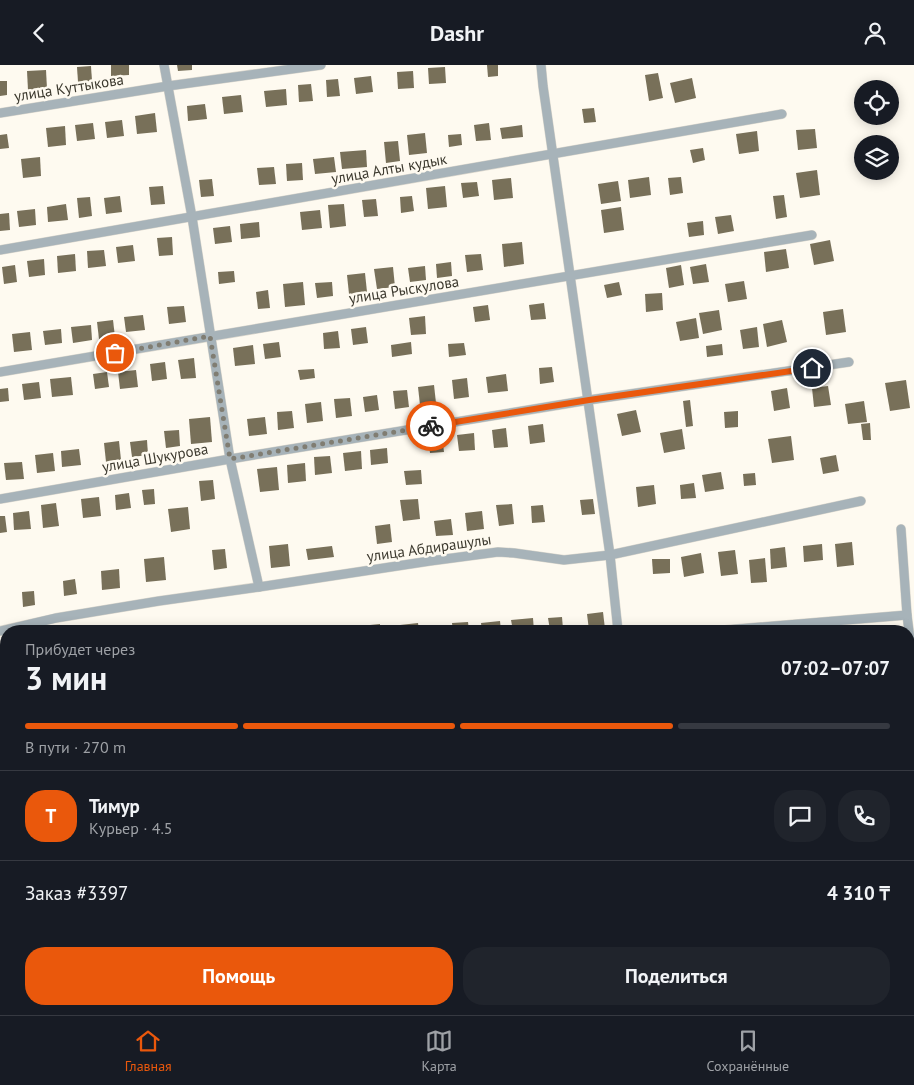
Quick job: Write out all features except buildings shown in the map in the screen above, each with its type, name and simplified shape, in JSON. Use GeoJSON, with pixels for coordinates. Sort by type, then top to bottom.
{"type":"FeatureCollection","features":[{"type":"Feature","properties":{"kind":"street"},"geometry":{"type":"LineString","coordinates":[[164,65],[192,217],[230,459],[259,587]]}},
{"type":"Feature","properties":{"kind":"street","name":"улица Куттыкова"},"geometry":{"type":"LineString","coordinates":[[0,113],[321,65]]}},
{"type":"Feature","properties":{"kind":"street"},"geometry":{"type":"LineString","coordinates":[[541,65],[589,400],[617,625]]}},
{"type":"Feature","properties":{"kind":"street","name":"улица Алты кудык"},"geometry":{"type":"LineString","coordinates":[[0,250],[782,114]]}},
{"type":"Feature","properties":{"kind":"street","name":"улица Рыскулова"},"geometry":{"type":"LineString","coordinates":[[0,372],[812,235]]}},
{"type":"Feature","properties":{"kind":"street","name":"улица Шукурова"},"geometry":{"type":"LineString","coordinates":[[0,499],[589,400],[849,362]]}},
{"type":"Feature","properties":{"kind":"street","name":"улица Абдирашулы"},"geometry":{"type":"LineString","coordinates":[[26,625],[56,618],[159,601],[498,552],[564,560],[610,555],[861,501]]}},
{"type":"Feature","properties":{"kind":"street"},"geometry":{"type":"LineString","coordinates":[[902,529],[908,625]]}},
{"type":"Feature","properties":{"kind":"street"},"geometry":{"type":"LineString","coordinates":[[786,625],[907,615]]}},
{"type":"Feature","properties":{"kind":"way so far"},"geometry":{"type":"LineString","coordinates":[[115,353],[210,336],[230,459],[431,426]]}},
{"type":"Feature","properties":{"kind":"route"},"geometry":{"type":"LineString","coordinates":[[431,426],[589,400],[812,368]]}}]}
